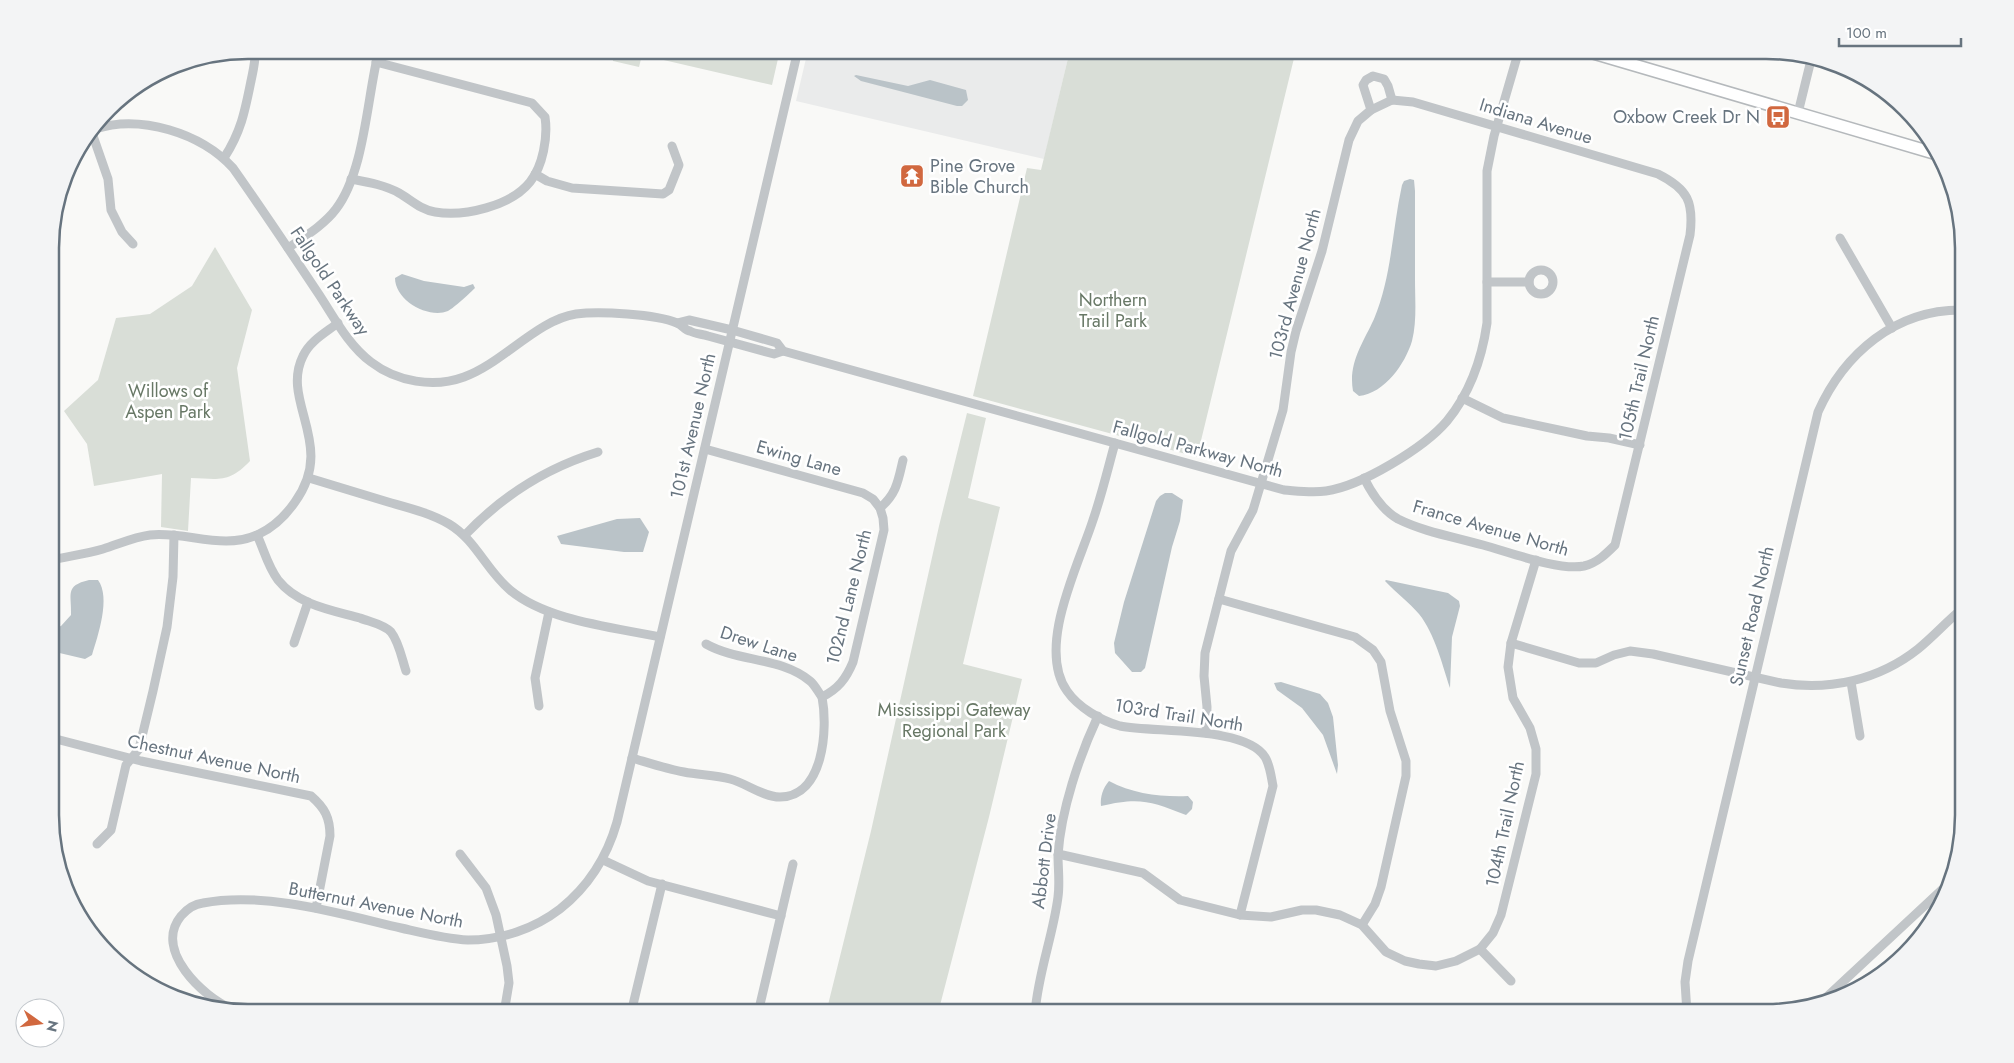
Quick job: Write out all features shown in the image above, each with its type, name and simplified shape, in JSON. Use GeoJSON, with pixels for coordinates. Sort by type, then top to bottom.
{"type":"FeatureCollection","features":[{"type":"Feature","properties":{"kind":"main road"},"geometry":{"type":"LineString","coordinates":[[1613,59],[1929,152]]}},
{"type":"Feature","properties":{"kind":"street"},"geometry":{"type":"LineString","coordinates":[[224,158],[234,143],[243,121],[253,59]]}},
{"type":"Feature","properties":{"kind":"street"},"geometry":{"type":"LineString","coordinates":[[288,248],[309,234],[336,210],[344,196],[351,179],[366,120],[377,59]]}},
{"type":"Feature","properties":{"kind":"street","name":"101st Avenue North"},"geometry":{"type":"LineString","coordinates":[[620,810],[796,59]]}},
{"type":"Feature","properties":{"kind":"street","name":"Fallgold Parkway North"},"geometry":{"type":"LineString","coordinates":[[677,323],[689,331],[774,354],[783,351],[1284,490],[1327,491],[1364,478],[1396,460],[1427,439],[1446,421],[1462,398],[1476,371],[1484,346],[1488,324],[1487,172],[1497,126],[1516,59]]}},
{"type":"Feature","properties":{"kind":"street"},"geometry":{"type":"LineString","coordinates":[[351,179],[398,192],[421,207],[433,212],[446,214],[468,212],[499,203],[522,190],[535,174],[546,138],[545,117],[532,103],[376,62]]}},
{"type":"Feature","properties":{"kind":"street"},"geometry":{"type":"LineString","coordinates":[[1798,113],[1810,64]]}},
{"type":"Feature","properties":{"kind":"street"},"geometry":{"type":"LineString","coordinates":[[1373,76],[1384,79],[1392,100],[1371,110],[1364,86],[1366,80],[1373,76]]}},
{"type":"Feature","properties":{"kind":"street","name":"Indiana Avenue"},"geometry":{"type":"LineString","coordinates":[[1392,100],[1412,102],[1658,174],[1675,182],[1686,194]]}},
{"type":"Feature","properties":{"kind":"street","name":"103rd Avenue North"},"geometry":{"type":"LineString","coordinates":[[1206,733],[1205,653],[1230,551],[1254,510],[1262,484],[1283,410],[1291,352],[1296,331],[1322,251],[1349,140],[1358,120],[1371,110]]}},
{"type":"Feature","properties":{"kind":"street","name":"Fallgold Parkway"},"geometry":{"type":"LineString","coordinates":[[102,128],[139,124],[152,127],[192,138],[224,158],[233,168],[357,350],[386,372],[404,379],[442,382],[478,372],[543,328],[573,314],[589,312],[620,314],[677,323]]}},
{"type":"Feature","properties":{"kind":"street"},"geometry":{"type":"LineString","coordinates":[[94,139],[108,180],[111,210],[122,232],[133,244]]}},
{"type":"Feature","properties":{"kind":"street"},"geometry":{"type":"LineString","coordinates":[[535,174],[547,181],[572,188],[663,194],[670,190],[679,165],[672,146]]}},
{"type":"Feature","properties":{"kind":"street","name":"105th Trail North"},"geometry":{"type":"LineString","coordinates":[[1598,561],[1615,545],[1640,445],[1690,235],[1692,216],[1686,194]]}},
{"type":"Feature","properties":{"kind":"street"},"geometry":{"type":"LineString","coordinates":[[1840,238],[1892,328]]}},
{"type":"Feature","properties":{"kind":"street"},"geometry":{"type":"LineString","coordinates":[[1487,282],[1529,282]]}},
{"type":"Feature","properties":{"kind":"street","name":"Sunset Road North"},"geometry":{"type":"LineString","coordinates":[[1686,1004],[1684,982],[1688,961],[1818,412],[1827,391],[1855,355],[1872,340],[1892,328],[1934,312],[1955,311]]}},
{"type":"Feature","properties":{"kind":"street","name":"Fallgold Parkway North"},"geometry":{"type":"LineString","coordinates":[[677,323],[689,320],[732,330],[777,342],[783,351]]}},
{"type":"Feature","properties":{"kind":"street"},"geometry":{"type":"LineString","coordinates":[[59,558],[151,535],[174,535],[221,542],[238,540],[257,535],[282,518],[302,493],[309,478],[312,453],[299,394],[298,368],[310,345],[338,323]]}},
{"type":"Feature","properties":{"kind":"street"},"geometry":{"type":"LineString","coordinates":[[1462,398],[1503,418],[1640,445]]}},
{"type":"Feature","properties":{"kind":"street","name":"103rd Trail North"},"geometry":{"type":"LineString","coordinates":[[1115,443],[1094,517],[1064,603],[1057,632],[1056,654],[1059,674],[1067,690],[1081,705],[1098,716],[1118,725],[1141,729],[1206,733],[1241,739],[1254,745],[1265,756],[1273,786],[1240,915]]}},
{"type":"Feature","properties":{"kind":"street","name":"Ewing Lane"},"geometry":{"type":"LineString","coordinates":[[704,449],[862,493],[873,499],[880,508]]}},
{"type":"Feature","properties":{"kind":"street"},"geometry":{"type":"LineString","coordinates":[[465,535],[486,512],[518,489],[572,460],[598,452]]}},
{"type":"Feature","properties":{"kind":"street","name":"102nd Lane North"},"geometry":{"type":"LineString","coordinates":[[822,697],[835,690],[847,677],[853,662],[884,530],[884,518],[880,508],[890,500],[896,488],[903,460]]}},
{"type":"Feature","properties":{"kind":"street"},"geometry":{"type":"LineString","coordinates":[[309,478],[428,514],[450,524],[465,535],[505,585],[524,600],[549,612],[660,638]]}},
{"type":"Feature","properties":{"kind":"street","name":"France Avenue North"},"geometry":{"type":"LineString","coordinates":[[1364,478],[1374,496],[1398,518],[1433,531],[1536,560],[1572,567],[1585,566],[1598,561]]}},
{"type":"Feature","properties":{"kind":"street"},"geometry":{"type":"LineString","coordinates":[[97,844],[110,830],[126,765],[139,749],[163,650],[170,604],[174,535]]}},
{"type":"Feature","properties":{"kind":"street"},"geometry":{"type":"LineString","coordinates":[[257,535],[278,579],[288,590],[308,602],[385,627],[394,638],[406,671]]}},
{"type":"Feature","properties":{"kind":"street","name":"104th Trail North"},"geometry":{"type":"LineString","coordinates":[[1480,949],[1493,933],[1501,915],[1536,774],[1536,749],[1530,728],[1513,698],[1508,667],[1511,643],[1536,560]]}},
{"type":"Feature","properties":{"kind":"street"},"geometry":{"type":"LineString","coordinates":[[1218,599],[1355,637],[1374,650],[1381,662],[1390,711],[1406,761],[1406,776],[1381,887],[1375,904],[1362,926]]}},
{"type":"Feature","properties":{"kind":"street"},"geometry":{"type":"LineString","coordinates":[[294,643],[308,602]]}},
{"type":"Feature","properties":{"kind":"street"},"geometry":{"type":"LineString","coordinates":[[538,706],[535,678],[549,612]]}},
{"type":"Feature","properties":{"kind":"street"},"geometry":{"type":"LineString","coordinates":[[1511,643],[1579,663],[1596,663],[1614,655],[1630,651],[1653,654],[1797,686],[1822,686],[1851,682],[1895,664],[1916,650],[1955,615]]}},
{"type":"Feature","properties":{"kind":"street","name":"Drew Lane"},"geometry":{"type":"LineString","coordinates":[[706,644],[719,651],[789,668],[811,682],[822,697]]}},
{"type":"Feature","properties":{"kind":"street"},"geometry":{"type":"LineString","coordinates":[[1851,682],[1860,736]]}},
{"type":"Feature","properties":{"kind":"street"},"geometry":{"type":"LineString","coordinates":[[632,758],[682,771],[728,778],[778,797],[788,796],[802,790],[810,783],[815,770],[826,722],[822,697]]}},
{"type":"Feature","properties":{"kind":"street","name":"Abbott Drive"},"geometry":{"type":"LineString","coordinates":[[1036,1004],[1058,896],[1058,854],[1078,761],[1098,716]]}},
{"type":"Feature","properties":{"kind":"street","name":"Chestnut Avenue North"},"geometry":{"type":"LineString","coordinates":[[59,740],[132,759],[311,796],[327,813],[330,825],[330,836],[316,908]]}},
{"type":"Feature","properties":{"kind":"street","name":"Butternut Avenue North"},"geometry":{"type":"LineString","coordinates":[[220,1002],[208,996],[193,982],[182,966],[173,942],[173,935],[178,920],[189,909],[201,903],[254,901],[290,904],[455,939],[479,939],[500,936],[526,929],[556,912],[584,886],[603,860],[615,830],[620,810]]}},
{"type":"Feature","properties":{"kind":"street"},"geometry":{"type":"LineString","coordinates":[[460,854],[486,888],[496,915],[509,984],[506,1004]]}},
{"type":"Feature","properties":{"kind":"street"},"geometry":{"type":"LineString","coordinates":[[1058,854],[1143,873],[1180,900],[1240,915],[1271,917],[1302,910],[1316,910],[1340,915],[1362,926],[1386,952],[1405,961],[1436,966],[1456,962],[1480,949],[1511,981]]}},
{"type":"Feature","properties":{"kind":"street"},"geometry":{"type":"LineString","coordinates":[[603,860],[635,876],[781,916]]}},
{"type":"Feature","properties":{"kind":"street"},"geometry":{"type":"LineString","coordinates":[[760,1004],[793,864]]}},
{"type":"Feature","properties":{"kind":"street"},"geometry":{"type":"LineString","coordinates":[[633,1004],[662,884]]}},
{"type":"Feature","properties":{"kind":"street"},"geometry":{"type":"LineString","coordinates":[[1831,993],[1939,892]]}},
{"type":"Feature","properties":{"kind":"shaded area"},"geometry":{"type":"Polygon","coordinates":[[[806,59],[1068,59],[1044,159],[796,101],[806,59]]]}},
{"type":"Feature","properties":{"kind":"shaded area"},"geometry":{"type":"Polygon","coordinates":[[[854,76],[908,86],[930,80],[966,90],[968,100],[962,106],[957,106],[861,81],[854,76]]]}},
{"type":"Feature","properties":{"kind":"shaded area"},"geometry":{"type":"Polygon","coordinates":[[[1414,180],[1415,191],[1415,326],[1412,341],[1409,350],[1393,376],[1377,389],[1359,396],[1353,391],[1352,381],[1355,362],[1380,303],[1388,270],[1402,185],[1404,181],[1414,180]]]}},
{"type":"Feature","properties":{"kind":"shaded area"},"geometry":{"type":"Polygon","coordinates":[[[402,274],[424,281],[464,287],[473,284],[475,288],[448,311],[432,312],[414,306],[401,294],[396,286],[395,278],[402,274]]]}},
{"type":"Feature","properties":{"kind":"shaded area"},"geometry":{"type":"Polygon","coordinates":[[[1165,493],[1172,493],[1183,500],[1180,521],[1172,547],[1145,668],[1141,672],[1132,672],[1115,653],[1114,643],[1124,602],[1156,501],[1165,493]]]}},
{"type":"Feature","properties":{"kind":"shaded area"},"geometry":{"type":"Polygon","coordinates":[[[640,518],[649,532],[643,552],[624,552],[561,544],[557,536],[617,519],[640,518]]]}},
{"type":"Feature","properties":{"kind":"shaded area"},"geometry":{"type":"Polygon","coordinates":[[[98,580],[103,596],[102,617],[92,655],[85,659],[59,653],[59,627],[71,615],[71,592],[81,582],[98,580]]]}},
{"type":"Feature","properties":{"kind":"shaded area"},"geometry":{"type":"Polygon","coordinates":[[[1386,580],[1448,593],[1459,601],[1460,606],[1452,637],[1450,688],[1438,650],[1425,622],[1386,580]]]}},
{"type":"Feature","properties":{"kind":"shaded area"},"geometry":{"type":"Polygon","coordinates":[[[1281,682],[1320,694],[1328,703],[1333,717],[1338,765],[1337,774],[1323,735],[1302,708],[1277,690],[1274,683],[1281,682]]]}},
{"type":"Feature","properties":{"kind":"shaded area"},"geometry":{"type":"Polygon","coordinates":[[[1109,781],[1147,794],[1188,796],[1193,802],[1192,809],[1186,815],[1163,806],[1145,802],[1135,801],[1101,806],[1102,793],[1109,781]]]}},
{"type":"Feature","properties":{"kind":"green space"},"geometry":{"type":"Polygon","coordinates":[[[613,59],[641,59],[639,67],[613,61],[613,59]]]}},
{"type":"Feature","properties":{"kind":"green space"},"geometry":{"type":"Polygon","coordinates":[[[659,59],[778,59],[772,85],[659,59]]]}},
{"type":"Feature","properties":{"kind":"green space","name":"Northern Trail Park"},"geometry":{"type":"Polygon","coordinates":[[[1068,59],[1294,59],[1197,457],[973,396],[1027,168],[1041,170],[1068,59]]]}},
{"type":"Feature","properties":{"kind":"green space","name":"Willows of Aspen Park"},"geometry":{"type":"Polygon","coordinates":[[[215,247],[252,310],[237,368],[250,461],[230,476],[217,479],[191,478],[188,531],[161,527],[162,474],[94,486],[87,444],[64,411],[98,380],[116,318],[150,314],[192,286],[215,247]]]}},
{"type":"Feature","properties":{"kind":"green space","name":"Mississippi Gateway Regional Park"},"geometry":{"type":"Polygon","coordinates":[[[967,413],[986,418],[968,498],[1000,507],[963,664],[1022,679],[989,817],[940,1004],[828,1004],[871,831],[939,526],[967,413]]]}},
{"type":"Feature","properties":{"kind":"place","name":"Oxbow Creek Dr N"},"geometry":{"type":"Point","coordinates":[1778,117]}},
{"type":"Feature","properties":{"kind":"place","name":"Pine Grove Bible Church"},"geometry":{"type":"Point","coordinates":[912,176]}}]}
